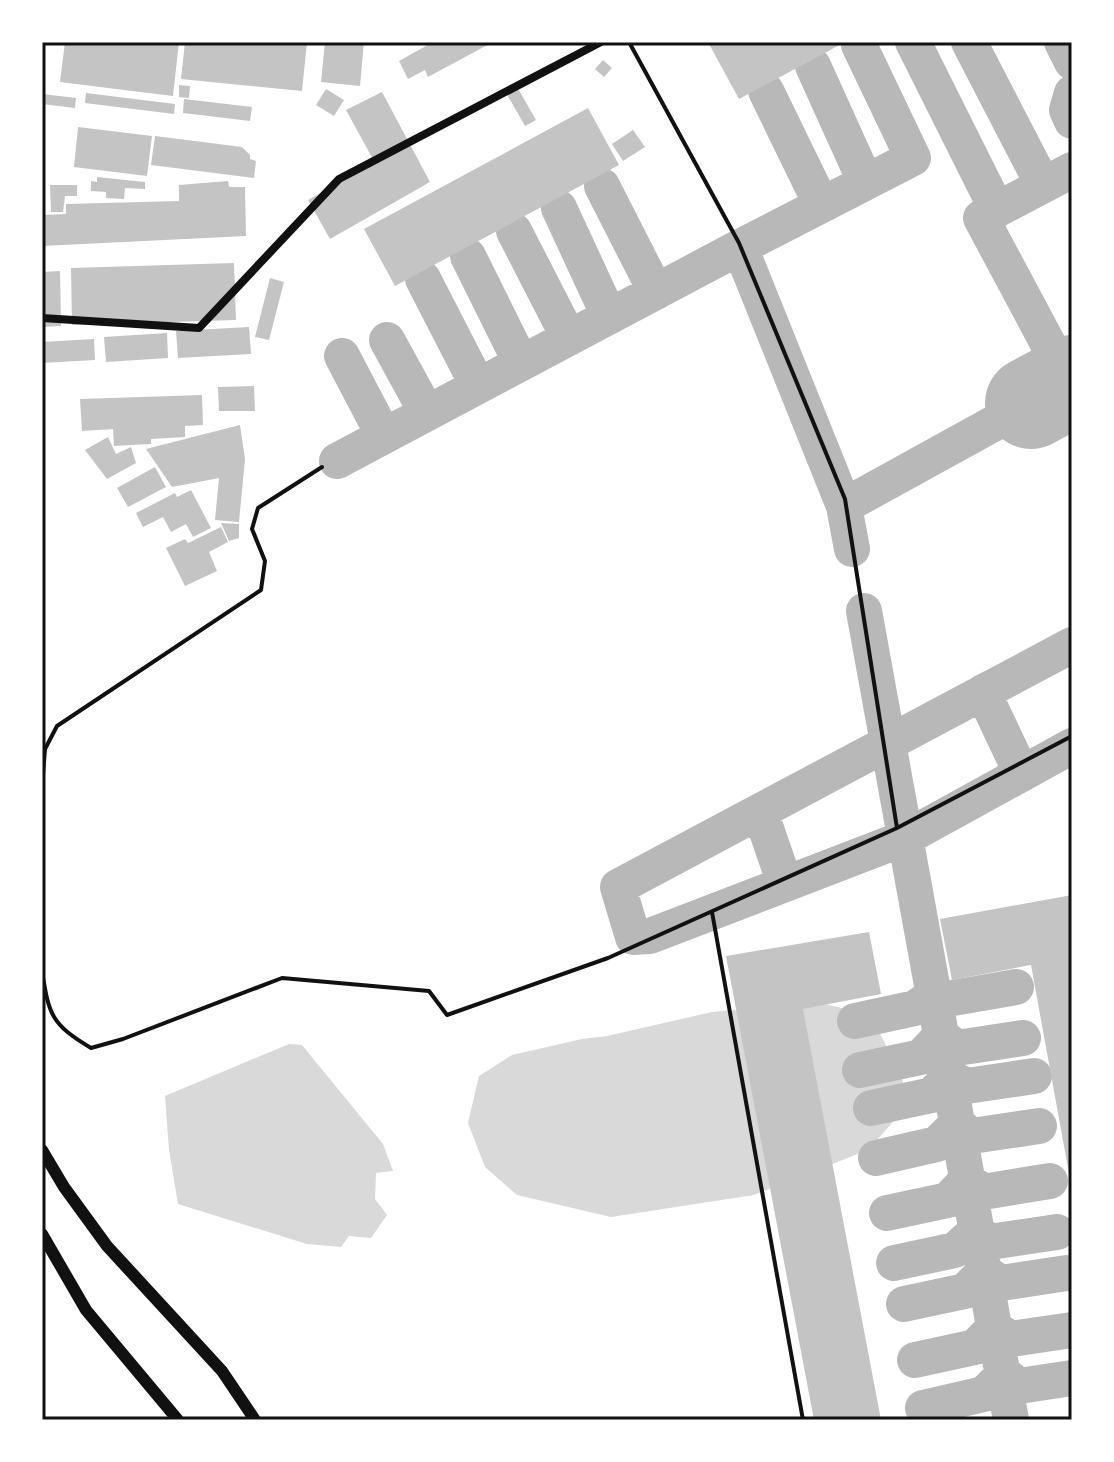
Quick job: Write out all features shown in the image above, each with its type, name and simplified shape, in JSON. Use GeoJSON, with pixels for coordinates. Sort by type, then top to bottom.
{"type":"FeatureCollection","features":[{"type":"Feature","properties":{"kind":"main road"},"geometry":{"type":"LineString","coordinates":[[42,1150],[64,1187],[107,1246],[222,1371],[255,1420]]}},
{"type":"Feature","properties":{"kind":"main road"},"geometry":{"type":"LineString","coordinates":[[42,1234],[86,1310],[178,1420]]}},
{"type":"Feature","properties":{"kind":"street"},"geometry":{"type":"LineString","coordinates":[[42,318],[199,328],[339,179],[601,42]]}},
{"type":"Feature","properties":{"kind":"lane"},"geometry":{"type":"LineString","coordinates":[[629,42],[739,243],[845,499],[897,828]]}},
{"type":"Feature","properties":{"kind":"lane"},"geometry":{"type":"LineString","coordinates":[[42,787],[45,749],[57,726],[261,590],[265,561],[252,529],[258,508],[322,467]]}},
{"type":"Feature","properties":{"kind":"lane"},"geometry":{"type":"LineString","coordinates":[[42,971],[49,1010],[69,1035],[91,1048],[123,1039],[282,978],[429,991],[447,1015],[608,958],[712,912],[897,828],[1072,736]]}},
{"type":"Feature","properties":{"kind":"lane"},"geometry":{"type":"LineString","coordinates":[[712,912],[803,1420]]}},
{"type":"Feature","properties":{"kind":"shaded area"},"geometry":{"type":"Polygon","coordinates":[[[817,1002],[862,1013],[880,1033],[903,1081],[900,1114],[868,1150],[754,1195],[611,1217],[517,1195],[485,1167],[468,1123],[479,1076],[512,1055],[712,1012],[817,1002]]]}},
{"type":"Feature","properties":{"kind":"shaded area"},"geometry":{"type":"Polygon","coordinates":[[[289,1044],[302,1045],[383,1144],[393,1171],[376,1173],[375,1199],[387,1215],[371,1238],[349,1236],[341,1247],[307,1244],[178,1204],[169,1150],[165,1096],[289,1044]]]}},
{"type":"Feature","properties":{"kind":"building"},"geometry":{"type":"Polygon","coordinates":[[[65,42],[179,42],[173,96],[60,82],[65,42]]]}},
{"type":"Feature","properties":{"kind":"building"},"geometry":{"type":"Polygon","coordinates":[[[185,42],[307,42],[302,91],[181,79],[185,42]]]}},
{"type":"Feature","properties":{"kind":"building"},"geometry":{"type":"Polygon","coordinates":[[[325,42],[364,42],[360,86],[321,82],[325,42]]]}},
{"type":"Feature","properties":{"kind":"building"},"geometry":{"type":"Polygon","coordinates":[[[433,42],[493,42],[428,77],[425,70],[408,79],[399,61],[433,42]]]}},
{"type":"Feature","properties":{"kind":"building"},"geometry":{"type":"Polygon","coordinates":[[[708,42],[845,42],[739,99],[708,42]]]}},
{"type":"Feature","properties":{"kind":"building"},"geometry":{"type":"Polygon","coordinates":[[[603,60],[612,68],[604,77],[595,69],[603,60]]]}},
{"type":"Feature","properties":{"kind":"building"},"geometry":{"type":"Polygon","coordinates":[[[179,85],[190,86],[189,98],[179,97],[179,85]]]}},
{"type":"Feature","properties":{"kind":"building"},"geometry":{"type":"Polygon","coordinates":[[[516,85],[536,120],[525,126],[505,91],[516,85]]]}},
{"type":"Feature","properties":{"kind":"building"},"geometry":{"type":"Polygon","coordinates":[[[326,89],[344,100],[334,116],[316,105],[326,89]]]}},
{"type":"Feature","properties":{"kind":"building"},"geometry":{"type":"Polygon","coordinates":[[[382,92],[430,182],[330,239],[308,200],[375,163],[346,110],[382,92]]]}},
{"type":"Feature","properties":{"kind":"building"},"geometry":{"type":"Polygon","coordinates":[[[86,93],[175,104],[174,114],[85,103],[86,93]]]}},
{"type":"Feature","properties":{"kind":"building"},"geometry":{"type":"Polygon","coordinates":[[[42,94],[76,98],[75,108],[42,104],[42,94]]]}},
{"type":"Feature","properties":{"kind":"building"},"geometry":{"type":"Polygon","coordinates":[[[184,99],[252,107],[250,121],[183,113],[184,99]]]}},
{"type":"Feature","properties":{"kind":"building"},"geometry":{"type":"Polygon","coordinates":[[[588,108],[619,165],[395,286],[364,229],[588,108]]]}},
{"type":"Feature","properties":{"kind":"building"},"geometry":{"type":"Polygon","coordinates":[[[78,127],[152,136],[147,176],[74,167],[78,127]]]}},
{"type":"Feature","properties":{"kind":"building"},"geometry":{"type":"Polygon","coordinates":[[[633,130],[645,147],[623,161],[612,144],[633,130]]]}},
{"type":"Feature","properties":{"kind":"building"},"geometry":{"type":"Polygon","coordinates":[[[155,136],[242,147],[250,159],[256,161],[254,178],[151,165],[155,136]]]}},
{"type":"Feature","properties":{"kind":"building"},"geometry":{"type":"Polygon","coordinates":[[[97,177],[145,182],[145,189],[125,188],[124,199],[106,198],[106,192],[91,191],[91,181],[97,182],[97,177]]]}},
{"type":"Feature","properties":{"kind":"building"},"geometry":{"type":"Polygon","coordinates":[[[228,181],[229,187],[245,187],[246,236],[42,246],[42,215],[66,214],[66,204],[179,201],[179,185],[228,181]]]}},
{"type":"Feature","properties":{"kind":"building"},"geometry":{"type":"Polygon","coordinates":[[[50,185],[77,185],[77,196],[65,196],[63,212],[51,212],[50,185]]]}},
{"type":"Feature","properties":{"kind":"building"},"geometry":{"type":"Polygon","coordinates":[[[234,263],[236,320],[72,325],[71,268],[234,263]]]}},
{"type":"Feature","properties":{"kind":"building"},"geometry":{"type":"Polygon","coordinates":[[[60,271],[61,326],[42,327],[42,272],[60,271]]]}},
{"type":"Feature","properties":{"kind":"building"},"geometry":{"type":"Polygon","coordinates":[[[270,278],[284,282],[269,340],[255,337],[270,278]]]}},
{"type":"Feature","properties":{"kind":"building"},"geometry":{"type":"Polygon","coordinates":[[[249,327],[251,354],[178,358],[176,331],[249,327]]]}},
{"type":"Feature","properties":{"kind":"building"},"geometry":{"type":"Polygon","coordinates":[[[167,333],[168,358],[106,362],[104,337],[167,333]]]}},
{"type":"Feature","properties":{"kind":"building"},"geometry":{"type":"Polygon","coordinates":[[[94,339],[95,360],[42,363],[42,342],[94,339]]]}},
{"type":"Feature","properties":{"kind":"building"},"geometry":{"type":"Polygon","coordinates":[[[254,386],[255,411],[219,411],[218,387],[254,386]]]}},
{"type":"Feature","properties":{"kind":"building"},"geometry":{"type":"Polygon","coordinates":[[[202,395],[203,425],[185,426],[185,437],[151,439],[151,444],[114,446],[113,429],[82,431],[80,399],[202,395]]]}},
{"type":"Feature","properties":{"kind":"building"},"geometry":{"type":"Polygon","coordinates":[[[240,425],[245,459],[239,522],[215,520],[219,478],[172,487],[146,449],[240,425]]]}},
{"type":"Feature","properties":{"kind":"building"},"geometry":{"type":"Polygon","coordinates":[[[108,437],[116,454],[131,447],[136,463],[107,479],[85,450],[108,437]]]}},
{"type":"Feature","properties":{"kind":"building"},"geometry":{"type":"Polygon","coordinates":[[[155,467],[166,487],[128,507],[117,488],[155,467]]]}},
{"type":"Feature","properties":{"kind":"building"},"geometry":{"type":"Polygon","coordinates":[[[191,490],[211,528],[193,537],[186,524],[171,532],[163,517],[143,527],[136,513],[175,493],[177,497],[191,490]]]}},
{"type":"Feature","properties":{"kind":"building"},"geometry":{"type":"Polygon","coordinates":[[[221,523],[239,524],[239,538],[229,541],[221,523]]]}},
{"type":"Feature","properties":{"kind":"building"},"geometry":{"type":"Polygon","coordinates":[[[221,527],[228,542],[209,552],[217,571],[185,586],[166,548],[185,539],[188,543],[221,527]]]}},
{"type":"Feature","properties":{"kind":"building"},"geometry":{"type":"Polygon","coordinates":[[[1072,895],[1070,1179],[1031,965],[952,980],[940,919],[1072,895]]]}},
{"type":"Feature","properties":{"kind":"building"},"geometry":{"type":"Polygon","coordinates":[[[869,932],[881,994],[803,1009],[881,1420],[814,1420],[726,956],[869,932]]]}},
{"type":"Feature","properties":{"kind":"taxiway"},"geometry":{"type":"LineString","coordinates":[[913,42],[997,210]]}},
{"type":"Feature","properties":{"kind":"taxiway"},"geometry":{"type":"LineString","coordinates":[[969,42],[1043,185]]}},
{"type":"Feature","properties":{"kind":"taxiway"},"geometry":{"type":"LineString","coordinates":[[1062,42],[1072,62]]}},
{"type":"Feature","properties":{"kind":"taxiway"},"geometry":{"type":"LineString","coordinates":[[844,506],[740,247],[913,158],[859,45]]}},
{"type":"Feature","properties":{"kind":"taxiway"},"geometry":{"type":"LineString","coordinates":[[813,66],[865,181]]}},
{"type":"Feature","properties":{"kind":"taxiway"},"geometry":{"type":"LineString","coordinates":[[766,91],[821,204]]}},
{"type":"Feature","properties":{"kind":"taxiway"},"geometry":{"type":"LineString","coordinates":[[1072,93],[1067,110],[1072,121]]}},
{"type":"Feature","properties":{"kind":"taxiway"},"geometry":{"type":"LineString","coordinates":[[1069,383],[981,218],[1072,170]]}},
{"type":"Feature","properties":{"kind":"taxiway"},"geometry":{"type":"LineString","coordinates":[[602,186],[656,292]]}},
{"type":"Feature","properties":{"kind":"taxiway"},"geometry":{"type":"LineString","coordinates":[[559,208],[609,316]]}},
{"type":"Feature","properties":{"kind":"taxiway"},"geometry":{"type":"LineString","coordinates":[[514,231],[569,338]]}},
{"type":"Feature","properties":{"kind":"taxiway"},"geometry":{"type":"LineString","coordinates":[[337,461],[740,247]]}},
{"type":"Feature","properties":{"kind":"taxiway"},"geometry":{"type":"LineString","coordinates":[[468,256],[521,363]]}},
{"type":"Feature","properties":{"kind":"taxiway"},"geometry":{"type":"LineString","coordinates":[[423,279],[478,386]]}},
{"type":"Feature","properties":{"kind":"taxiway"},"geometry":{"type":"LineString","coordinates":[[387,340],[427,413]]}},
{"type":"Feature","properties":{"kind":"taxiway"},"geometry":{"type":"LineString","coordinates":[[342,356],[384,436]]}},
{"type":"Feature","properties":{"kind":"taxiway"},"geometry":{"type":"LineString","coordinates":[[852,549],[844,506],[1031,403]]}},
{"type":"Feature","properties":{"kind":"taxiway"},"geometry":{"type":"LineString","coordinates":[[864,611],[1011,1420]]}},
{"type":"Feature","properties":{"kind":"taxiway"},"geometry":{"type":"LineString","coordinates":[[1072,645],[618,887],[633,937],[650,936],[905,838],[1072,746]]}},
{"type":"Feature","properties":{"kind":"taxiway"},"geometry":{"type":"LineString","coordinates":[[1003,682],[983,692],[1017,764],[1012,779]]}},
{"type":"Feature","properties":{"kind":"taxiway"},"geometry":{"type":"LineString","coordinates":[[760,811],[785,884]]}},
{"type":"Feature","properties":{"kind":"taxiway"},"geometry":{"type":"LineString","coordinates":[[855,1021],[915,1008],[934,995],[947,999],[1016,987]]}},
{"type":"Feature","properties":{"kind":"taxiway"},"geometry":{"type":"LineString","coordinates":[[860,1070],[921,1057],[941,1036],[957,1048],[1023,1038]]}},
{"type":"Feature","properties":{"kind":"taxiway"},"geometry":{"type":"LineString","coordinates":[[871,1108],[932,1095],[949,1077],[967,1086],[1034,1076]]}},
{"type":"Feature","properties":{"kind":"taxiway"},"geometry":{"type":"LineString","coordinates":[[876,1158],[937,1144],[957,1124],[972,1136],[1039,1126]]}},
{"type":"Feature","properties":{"kind":"taxiway"},"geometry":{"type":"LineString","coordinates":[[887,1213],[948,1200],[967,1180],[983,1192],[1050,1181]]}},
{"type":"Feature","properties":{"kind":"taxiway"},"geometry":{"type":"LineString","coordinates":[[894,1263],[955,1250],[976,1231],[990,1242],[1057,1232]]}},
{"type":"Feature","properties":{"kind":"taxiway"},"geometry":{"type":"LineString","coordinates":[[904,1304],[965,1291],[984,1272],[1001,1283],[1067,1273]]}},
{"type":"Feature","properties":{"kind":"taxiway"},"geometry":{"type":"LineString","coordinates":[[915,1360],[975,1347],[994,1328],[1011,1339],[1072,1330]]}},
{"type":"Feature","properties":{"kind":"taxiway"},"geometry":{"type":"LineString","coordinates":[[923,1408],[984,1394],[1004,1374],[1019,1386],[1072,1378]]}},
{"type":"Feature","properties":{"kind":"runway"},"geometry":{"type":"LineString","coordinates":[[1031,403],[1072,381]]}}]}
